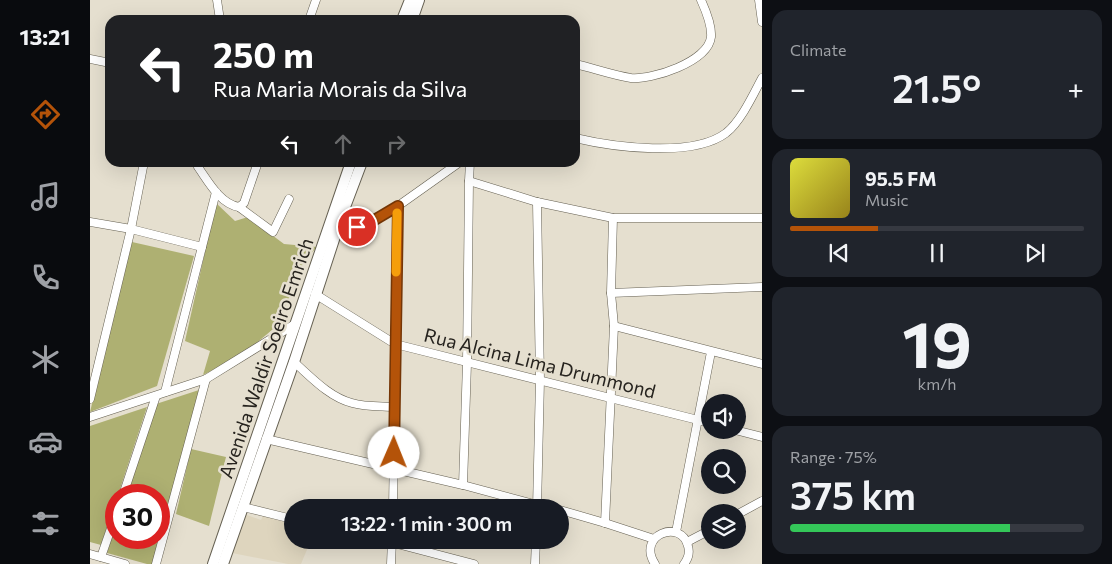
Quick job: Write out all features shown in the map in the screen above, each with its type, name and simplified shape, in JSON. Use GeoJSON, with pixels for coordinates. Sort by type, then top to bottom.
{"type":"FeatureCollection","features":[{"type":"Feature","properties":{"kind":"main road"},"geometry":{"type":"LineString","coordinates":[[404,15],[410,0]]}},
{"type":"Feature","properties":{"kind":"main road"},"geometry":{"type":"LineString","coordinates":[[414,15],[419,0]]}},
{"type":"Feature","properties":{"kind":"main road","name":"Avenida Waldir Soeiro Emrich"},"geometry":{"type":"LineString","coordinates":[[223,564],[316,294],[350,167]]}},
{"type":"Feature","properties":{"kind":"main road","name":"Avenida Waldir Soeiro Emrich"},"geometry":{"type":"LineString","coordinates":[[213,564],[295,324],[360,167]]}},
{"type":"Feature","properties":{"kind":"street"},"geometry":{"type":"LineString","coordinates":[[217,0],[219,15]]}},
{"type":"Feature","properties":{"kind":"street"},"geometry":{"type":"LineString","coordinates":[[311,15],[316,0]]}},
{"type":"Feature","properties":{"kind":"street"},"geometry":{"type":"LineString","coordinates":[[580,65],[631,78],[653,77],[693,60],[705,50],[711,37],[707,15],[701,0]]}},
{"type":"Feature","properties":{"kind":"street"},"geometry":{"type":"LineString","coordinates":[[759,0],[762,22]]}},
{"type":"Feature","properties":{"kind":"street"},"geometry":{"type":"LineString","coordinates":[[90,59],[105,61]]}},
{"type":"Feature","properties":{"kind":"street"},"geometry":{"type":"LineString","coordinates":[[580,139],[612,146],[683,149],[708,142],[726,133],[750,102],[762,78]]}},
{"type":"Feature","properties":{"kind":"street"},"geometry":{"type":"LineString","coordinates":[[90,399],[131,229],[143,167]]}},
{"type":"Feature","properties":{"kind":"street"},"geometry":{"type":"LineString","coordinates":[[198,167],[216,192],[272,232],[289,199]]}},
{"type":"Feature","properties":{"kind":"street"},"geometry":{"type":"LineString","coordinates":[[239,207],[244,203],[256,167]]}},
{"type":"Feature","properties":{"kind":"street"},"geometry":{"type":"LineString","coordinates":[[333,230],[366,225],[398,206],[452,167]]}},
{"type":"Feature","properties":{"kind":"street"},"geometry":{"type":"LineString","coordinates":[[463,485],[467,363],[469,167]]}},
{"type":"Feature","properties":{"kind":"street"},"geometry":{"type":"LineString","coordinates":[[468,181],[537,202],[613,218],[762,218]]}},
{"type":"Feature","properties":{"kind":"street"},"geometry":{"type":"LineString","coordinates":[[165,392],[216,192]]}},
{"type":"Feature","properties":{"kind":"street"},"geometry":{"type":"LineString","coordinates":[[537,202],[540,380],[537,499]]}},
{"type":"Feature","properties":{"kind":"street"},"geometry":{"type":"LineString","coordinates":[[393,499],[398,206]]}},
{"type":"Feature","properties":{"kind":"street"},"geometry":{"type":"LineString","coordinates":[[605,522],[614,326],[611,293],[613,218]]}},
{"type":"Feature","properties":{"kind":"street"},"geometry":{"type":"LineString","coordinates":[[90,222],[131,229],[202,247]]}},
{"type":"Feature","properties":{"kind":"street"},"geometry":{"type":"LineString","coordinates":[[611,293],[762,287]]}},
{"type":"Feature","properties":{"kind":"street","name":"Rua Alcina Lima Drummond"},"geometry":{"type":"LineString","coordinates":[[316,294],[395,344],[701,421]]}},
{"type":"Feature","properties":{"kind":"street"},"geometry":{"type":"LineString","coordinates":[[90,417],[206,379],[295,324]]}},
{"type":"Feature","properties":{"kind":"street"},"geometry":{"type":"LineString","coordinates":[[614,326],[762,364]]}},
{"type":"Feature","properties":{"kind":"street"},"geometry":{"type":"LineString","coordinates":[[676,532],[711,352]]}},
{"type":"Feature","properties":{"kind":"street"},"geometry":{"type":"LineString","coordinates":[[294,362],[326,390],[351,403],[395,407]]}},
{"type":"Feature","properties":{"kind":"street"},"geometry":{"type":"LineString","coordinates":[[156,564],[206,379]]}},
{"type":"Feature","properties":{"kind":"street"},"geometry":{"type":"LineString","coordinates":[[127,484],[156,396]]}},
{"type":"Feature","properties":{"kind":"street"},"geometry":{"type":"LineString","coordinates":[[746,433],[762,438]]}},
{"type":"Feature","properties":{"kind":"street"},"geometry":{"type":"LineString","coordinates":[[266,439],[463,485],[512,499]]}},
{"type":"Feature","properties":{"kind":"street"},"geometry":{"type":"LineString","coordinates":[[746,510],[762,501]]}},
{"type":"Feature","properties":{"kind":"street"},"geometry":{"type":"LineString","coordinates":[[243,507],[284,517]]}},
{"type":"Feature","properties":{"kind":"street"},"geometry":{"type":"LineString","coordinates":[[569,512],[605,522],[654,539]]}},
{"type":"Feature","properties":{"kind":"street"},"geometry":{"type":"LineString","coordinates":[[655,564],[650,552],[654,539],[664,532],[676,532],[687,542],[689,554],[684,564]]}},
{"type":"Feature","properties":{"kind":"street"},"geometry":{"type":"LineString","coordinates":[[687,542],[701,535]]}},
{"type":"Feature","properties":{"kind":"street"},"geometry":{"type":"LineString","coordinates":[[101,557],[105,546]]}},
{"type":"Feature","properties":{"kind":"street"},"geometry":{"type":"LineString","coordinates":[[391,564],[392,549]]}},
{"type":"Feature","properties":{"kind":"street"},"geometry":{"type":"LineString","coordinates":[[421,549],[474,564]]}},
{"type":"Feature","properties":{"kind":"street"},"geometry":{"type":"LineString","coordinates":[[535,564],[536,549]]}},
{"type":"Feature","properties":{"kind":"street"},"geometry":{"type":"LineString","coordinates":[[90,554],[125,564]]}},
{"type":"Feature","properties":{"kind":"shaded area"},"geometry":{"type":"Polygon","coordinates":[[[244,514],[261,520],[263,516],[284,522],[284,549],[307,549],[301,564],[288,564],[232,553],[244,514]]]}},
{"type":"Feature","properties":{"kind":"building"},"geometry":{"type":"Polygon","coordinates":[[[216,203],[235,221],[248,217],[284,244],[317,247],[304,261],[278,325],[241,356],[203,375],[210,351],[185,341],[216,203]]]}},
{"type":"Feature","properties":{"kind":"building"},"geometry":{"type":"Polygon","coordinates":[[[132,242],[194,256],[157,386],[90,412],[132,242]]]}},
{"type":"Feature","properties":{"kind":"building"},"geometry":{"type":"Polygon","coordinates":[[[199,390],[170,510],[170,484],[130,484],[156,404],[199,390]]]}},
{"type":"Feature","properties":{"kind":"building"},"geometry":{"type":"Polygon","coordinates":[[[147,407],[122,484],[105,484],[105,533],[101,545],[90,542],[90,426],[147,407]]]}},
{"type":"Feature","properties":{"kind":"building"},"geometry":{"type":"Polygon","coordinates":[[[191,449],[226,457],[209,526],[176,514],[191,449]]]}},
{"type":"Feature","properties":{"kind":"building"},"geometry":{"type":"Polygon","coordinates":[[[108,549],[159,549],[154,564],[147,564],[107,553],[108,549]]]}},
{"type":"Feature","properties":{"kind":"slow traffic"},"geometry":{"type":"LineString","coordinates":[[396,272],[397,213]]}},
{"type":"Feature","properties":{"kind":"route"},"geometry":{"type":"LineString","coordinates":[[357,227],[366,225],[398,206],[394,453]]}}]}
